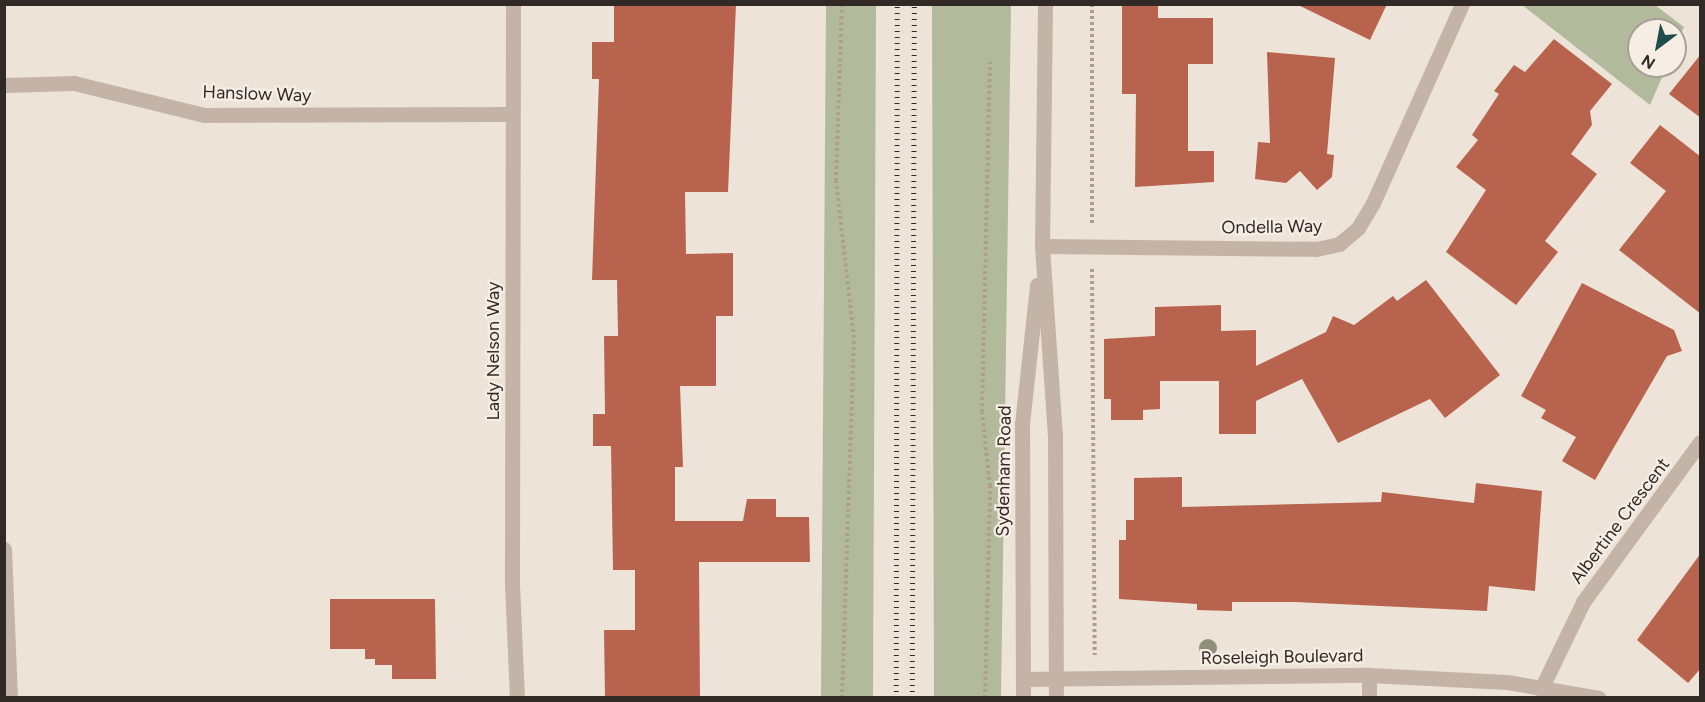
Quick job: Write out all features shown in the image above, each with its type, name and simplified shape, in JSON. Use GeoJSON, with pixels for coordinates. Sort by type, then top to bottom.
{"type":"FeatureCollection","features":[{"type":"Feature","properties":{"kind":"street","name":"Lady Nelson Way"},"geometry":{"type":"LineString","coordinates":[[513,4],[517,698]]}},
{"type":"Feature","properties":{"kind":"street","name":"Sydenham Road"},"geometry":{"type":"LineString","coordinates":[[1044,4],[1042,246],[1055,435],[1056,698]]}},
{"type":"Feature","properties":{"kind":"street","name":"Ondella Way"},"geometry":{"type":"LineString","coordinates":[[1042,246],[1316,249],[1339,244],[1358,228],[1372,203],[1462,4]]}},
{"type":"Feature","properties":{"kind":"street","name":"Hanslow Way"},"geometry":{"type":"LineString","coordinates":[[4,86],[75,83],[204,115],[512,114]]}},
{"type":"Feature","properties":{"kind":"street","name":"Sydenham Road"},"geometry":{"type":"LineString","coordinates":[[1023,698],[1022,424],[1042,246]]}},
{"type":"Feature","properties":{"kind":"street","name":"Albertine Crescent"},"geometry":{"type":"LineString","coordinates":[[1547,693],[1583,602],[1701,441]]}},
{"type":"Feature","properties":{"kind":"street"},"geometry":{"type":"LineString","coordinates":[[4,549],[10,698]]}},
{"type":"Feature","properties":{"kind":"street","name":"Roseleigh Boulevard"},"geometry":{"type":"LineString","coordinates":[[1023,679],[1369,675],[1599,698]]}},
{"type":"Feature","properties":{"kind":"street"},"geometry":{"type":"LineString","coordinates":[[1369,675],[1369,698]]}},
{"type":"Feature","properties":{"kind":"path"},"geometry":{"type":"LineString","coordinates":[[842,698],[854,338],[836,181],[843,4]]}},
{"type":"Feature","properties":{"kind":"path"},"geometry":{"type":"LineString","coordinates":[[1092,4],[1095,679]]}},
{"type":"Feature","properties":{"kind":"path"},"geometry":{"type":"LineString","coordinates":[[986,698],[990,486],[982,412],[990,62]]}},
{"type":"Feature","properties":{"kind":"green space"},"geometry":{"type":"Polygon","coordinates":[[[826,5],[876,5],[873,697],[821,697],[826,5]]]}},
{"type":"Feature","properties":{"kind":"green space"},"geometry":{"type":"Polygon","coordinates":[[[932,5],[1011,5],[1001,697],[934,697],[932,5]]]}},
{"type":"Feature","properties":{"kind":"green space"},"geometry":{"type":"Polygon","coordinates":[[[1522,5],[1655,5],[1672,18],[1627,18],[1627,78],[1662,78],[1650,105],[1522,5]]]}},
{"type":"Feature","properties":{"kind":"building"},"geometry":{"type":"Polygon","coordinates":[[[614,4],[736,4],[728,192],[685,192],[686,254],[733,253],[733,316],[716,316],[716,386],[680,386],[683,467],[675,467],[675,521],[743,521],[747,499],[776,499],[776,517],[809,517],[810,562],[699,562],[700,698],[605,698],[604,630],[635,630],[635,570],[613,570],[611,446],[593,446],[593,414],[605,414],[604,336],[618,336],[617,280],[592,280],[599,79],[592,79],[592,42],[614,42],[614,4]]]}},
{"type":"Feature","properties":{"kind":"building"},"geometry":{"type":"Polygon","coordinates":[[[1122,4],[1158,4],[1158,18],[1213,18],[1213,64],[1188,64],[1188,151],[1214,151],[1214,182],[1135,187],[1136,94],[1122,94],[1122,4]]]}},
{"type":"Feature","properties":{"kind":"building"},"geometry":{"type":"Polygon","coordinates":[[[1296,4],[1387,4],[1370,40],[1296,4]]]}},
{"type":"Feature","properties":{"kind":"building"},"geometry":{"type":"Polygon","coordinates":[[[1554,39],[1612,84],[1590,111],[1592,125],[1571,154],[1597,174],[1545,241],[1558,252],[1516,305],[1446,252],[1486,190],[1456,167],[1478,140],[1472,135],[1499,94],[1494,91],[1514,65],[1525,72],[1554,39]]]}},
{"type":"Feature","properties":{"kind":"building"},"geometry":{"type":"Polygon","coordinates":[[[1267,52],[1335,58],[1327,154],[1334,155],[1332,177],[1317,190],[1300,171],[1286,183],[1255,179],[1258,142],[1270,143],[1267,52]]]}},
{"type":"Feature","properties":{"kind":"building"},"geometry":{"type":"Polygon","coordinates":[[[1701,54],[1701,118],[1669,94],[1682,78],[1687,78],[1687,72],[1701,54]]]}},
{"type":"Feature","properties":{"kind":"building"},"geometry":{"type":"Polygon","coordinates":[[[1660,125],[1701,157],[1701,314],[1619,250],[1666,191],[1630,163],[1660,125]]]}},
{"type":"Feature","properties":{"kind":"building"},"geometry":{"type":"Polygon","coordinates":[[[1426,280],[1500,375],[1445,418],[1430,399],[1338,443],[1302,379],[1256,401],[1256,434],[1219,434],[1219,381],[1160,381],[1160,409],[1143,410],[1143,420],[1111,420],[1111,399],[1104,399],[1104,339],[1155,336],[1155,307],[1221,305],[1221,331],[1256,330],[1256,366],[1326,332],[1333,316],[1354,325],[1393,296],[1397,301],[1426,280]]]}},
{"type":"Feature","properties":{"kind":"building"},"geometry":{"type":"Polygon","coordinates":[[[1582,283],[1674,330],[1682,351],[1667,356],[1595,480],[1562,461],[1576,437],[1541,418],[1546,410],[1521,396],[1582,283]]]}},
{"type":"Feature","properties":{"kind":"building"},"geometry":{"type":"Polygon","coordinates":[[[1182,477],[1182,507],[1381,502],[1382,492],[1474,503],[1476,483],[1542,491],[1535,591],[1489,586],[1487,611],[1295,602],[1232,602],[1232,611],[1197,610],[1197,604],[1119,599],[1119,540],[1126,540],[1126,520],[1134,520],[1134,478],[1182,477]]]}},
{"type":"Feature","properties":{"kind":"building"},"geometry":{"type":"Polygon","coordinates":[[[1701,553],[1701,668],[1688,683],[1637,640],[1701,553]]]}},
{"type":"Feature","properties":{"kind":"building"},"geometry":{"type":"Polygon","coordinates":[[[330,599],[435,599],[436,679],[392,679],[392,665],[375,665],[375,659],[365,659],[365,649],[330,649],[330,599]]]}},
{"type":"Feature","properties":{"kind":"railway"},"geometry":{"type":"LineString","coordinates":[[896,698],[897,4]]}},
{"type":"Feature","properties":{"kind":"railway"},"geometry":{"type":"LineString","coordinates":[[912,698],[914,4]]}}]}
